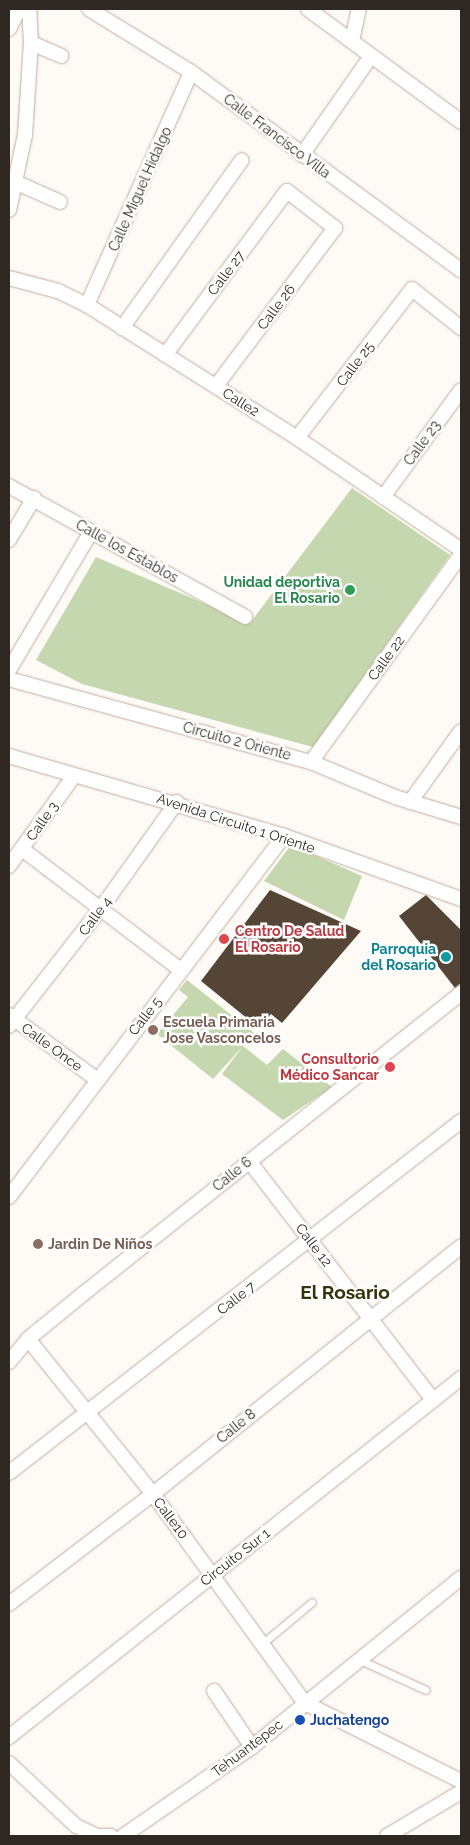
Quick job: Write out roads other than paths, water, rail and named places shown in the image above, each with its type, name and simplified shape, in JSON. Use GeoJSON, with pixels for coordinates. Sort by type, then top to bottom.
{"type":"FeatureCollection","features":[{"type":"Feature","properties":{"kind":"street"},"geometry":{"type":"LineString","coordinates":[[9,28],[18,9]]}},
{"type":"Feature","properties":{"kind":"street"},"geometry":{"type":"LineString","coordinates":[[9,210],[18,183],[25,135],[31,43],[29,9]]}},
{"type":"Feature","properties":{"kind":"street","name":"Calle Francisco Villa"},"geometry":{"type":"LineString","coordinates":[[89,9],[191,72],[461,270]]}},
{"type":"Feature","properties":{"kind":"street"},"geometry":{"type":"LineString","coordinates":[[308,9],[461,122]]}},
{"type":"Feature","properties":{"kind":"street"},"geometry":{"type":"LineString","coordinates":[[352,41],[359,9]]}},
{"type":"Feature","properties":{"kind":"street"},"geometry":{"type":"LineString","coordinates":[[31,43],[61,56]]}},
{"type":"Feature","properties":{"kind":"street"},"geometry":{"type":"LineString","coordinates":[[302,155],[371,56]]}},
{"type":"Feature","properties":{"kind":"street","name":"Calle Miguel Hidalgo"},"geometry":{"type":"LineString","coordinates":[[87,306],[191,72]]}},
{"type":"Feature","properties":{"kind":"street"},"geometry":{"type":"LineString","coordinates":[[122,328],[242,160]]}},
{"type":"Feature","properties":{"kind":"street"},"geometry":{"type":"LineString","coordinates":[[18,183],[60,202]]}},
{"type":"Feature","properties":{"kind":"street","name":"Calle 27"},"geometry":{"type":"LineString","coordinates":[[165,355],[287,191],[335,228]]}},
{"type":"Feature","properties":{"kind":"street","name":"Calle 26"},"geometry":{"type":"LineString","coordinates":[[216,386],[335,228]]}},
{"type":"Feature","properties":{"kind":"street","name":"Calle2"},"geometry":{"type":"LineString","coordinates":[[9,278],[58,291],[87,306],[298,438],[461,550]]}},
{"type":"Feature","properties":{"kind":"street","name":"Calle 25"},"geometry":{"type":"LineString","coordinates":[[298,438],[412,289],[461,328]]}},
{"type":"Feature","properties":{"kind":"street","name":"Calle 23"},"geometry":{"type":"LineString","coordinates":[[383,497],[461,390]]}},
{"type":"Feature","properties":{"kind":"street","name":"Calle los Establos"},"geometry":{"type":"LineString","coordinates":[[9,486],[34,498],[91,532],[246,617]]}},
{"type":"Feature","properties":{"kind":"street"},"geometry":{"type":"LineString","coordinates":[[9,540],[34,498]]}},
{"type":"Feature","properties":{"kind":"street"},"geometry":{"type":"LineString","coordinates":[[9,670],[91,532]]}},
{"type":"Feature","properties":{"kind":"street","name":"Calle 22"},"geometry":{"type":"LineString","coordinates":[[312,762],[461,554]]}},
{"type":"Feature","properties":{"kind":"street","name":"Circuito 2 Oriente"},"geometry":{"type":"LineString","coordinates":[[9,679],[312,762],[410,802],[461,818]]}},
{"type":"Feature","properties":{"kind":"street"},"geometry":{"type":"LineString","coordinates":[[410,802],[461,731]]}},
{"type":"Feature","properties":{"kind":"street","name":"Avenida Circuito 1 Oriente"},"geometry":{"type":"LineString","coordinates":[[9,756],[74,776],[177,802],[284,836],[461,899]]}},
{"type":"Feature","properties":{"kind":"street","name":"Calle 3"},"geometry":{"type":"LineString","coordinates":[[9,866],[74,776]]}},
{"type":"Feature","properties":{"kind":"street","name":"Calle 4"},"geometry":{"type":"LineString","coordinates":[[10,1020],[102,907],[177,802]]}},
{"type":"Feature","properties":{"kind":"street","name":"Calle 5"},"geometry":{"type":"LineString","coordinates":[[9,1197],[96,1079],[284,836]]}},
{"type":"Feature","properties":{"kind":"street"},"geometry":{"type":"LineString","coordinates":[[22,849],[102,907],[180,970]]}},
{"type":"Feature","properties":{"kind":"street","name":"Calle 6"},"geometry":{"type":"LineString","coordinates":[[9,1362],[28,1339],[249,1160],[461,993]]}},
{"type":"Feature","properties":{"kind":"street","name":"Calle Once"},"geometry":{"type":"LineString","coordinates":[[10,1020],[96,1079]]}},
{"type":"Feature","properties":{"kind":"street","name":"Calle 7"},"geometry":{"type":"LineString","coordinates":[[9,1473],[88,1414],[461,1121]]}},
{"type":"Feature","properties":{"kind":"street","name":"Calle 12"},"geometry":{"type":"LineString","coordinates":[[249,1160],[433,1400]]}},
{"type":"Feature","properties":{"kind":"street","name":"Calle 8"},"geometry":{"type":"LineString","coordinates":[[9,1604],[153,1494],[461,1246]]}},
{"type":"Feature","properties":{"kind":"street","name":"Calle10"},"geometry":{"type":"LineString","coordinates":[[28,1339],[153,1494],[214,1574],[264,1642],[305,1703]]}},
{"type":"Feature","properties":{"kind":"street","name":"Circuito Sur 1"},"geometry":{"type":"LineString","coordinates":[[9,1737],[461,1378]]}},
{"type":"Feature","properties":{"kind":"street","name":"Tehuantepec"},"geometry":{"type":"LineString","coordinates":[[122,1836],[252,1747],[357,1659],[461,1578]]}},
{"type":"Feature","properties":{"kind":"street"},"geometry":{"type":"LineString","coordinates":[[214,1691],[252,1747]]}},
{"type":"Feature","properties":{"kind":"street"},"geometry":{"type":"LineString","coordinates":[[305,1703],[461,1780]]}},
{"type":"Feature","properties":{"kind":"street"},"geometry":{"type":"LineString","coordinates":[[9,1763],[76,1826],[97,1836],[111,1836]]}},
{"type":"Feature","properties":{"kind":"street"},"geometry":{"type":"LineString","coordinates":[[387,1836],[461,1792]]}},
{"type":"Feature","properties":{"kind":"lane"},"geometry":{"type":"LineString","coordinates":[[264,1642],[312,1602]]}},
{"type":"Feature","properties":{"kind":"lane"},"geometry":{"type":"LineString","coordinates":[[357,1659],[426,1690]]}},
{"type":"Feature","properties":{"kind":"place","name":"Unidad deportiva El Rosario"},"geometry":{"type":"Point","coordinates":[350,590]}},
{"type":"Feature","properties":{"kind":"place","name":"Centro De Salud El Rosario"},"geometry":{"type":"Point","coordinates":[224,939]}},
{"type":"Feature","properties":{"kind":"place","name":"Parroquia del Rosario"},"geometry":{"type":"Point","coordinates":[446,957]}},
{"type":"Feature","properties":{"kind":"place","name":"Escuela Primaria Jose Vasconcelos"},"geometry":{"type":"Point","coordinates":[153,1030]}},
{"type":"Feature","properties":{"kind":"place","name":"Consultorio Médico Sancar"},"geometry":{"type":"Point","coordinates":[390,1067]}},
{"type":"Feature","properties":{"kind":"place","name":"Jardin De Niños"},"geometry":{"type":"Point","coordinates":[38,1244]}},
{"type":"Feature","properties":{"kind":"place","name":"Juchatengo"},"geometry":{"type":"Point","coordinates":[300,1720]}},
{"type":"Feature","properties":{"kind":"district","name":"El Rosario"},"geometry":{"type":"Point","coordinates":[345,1293]}}]}
